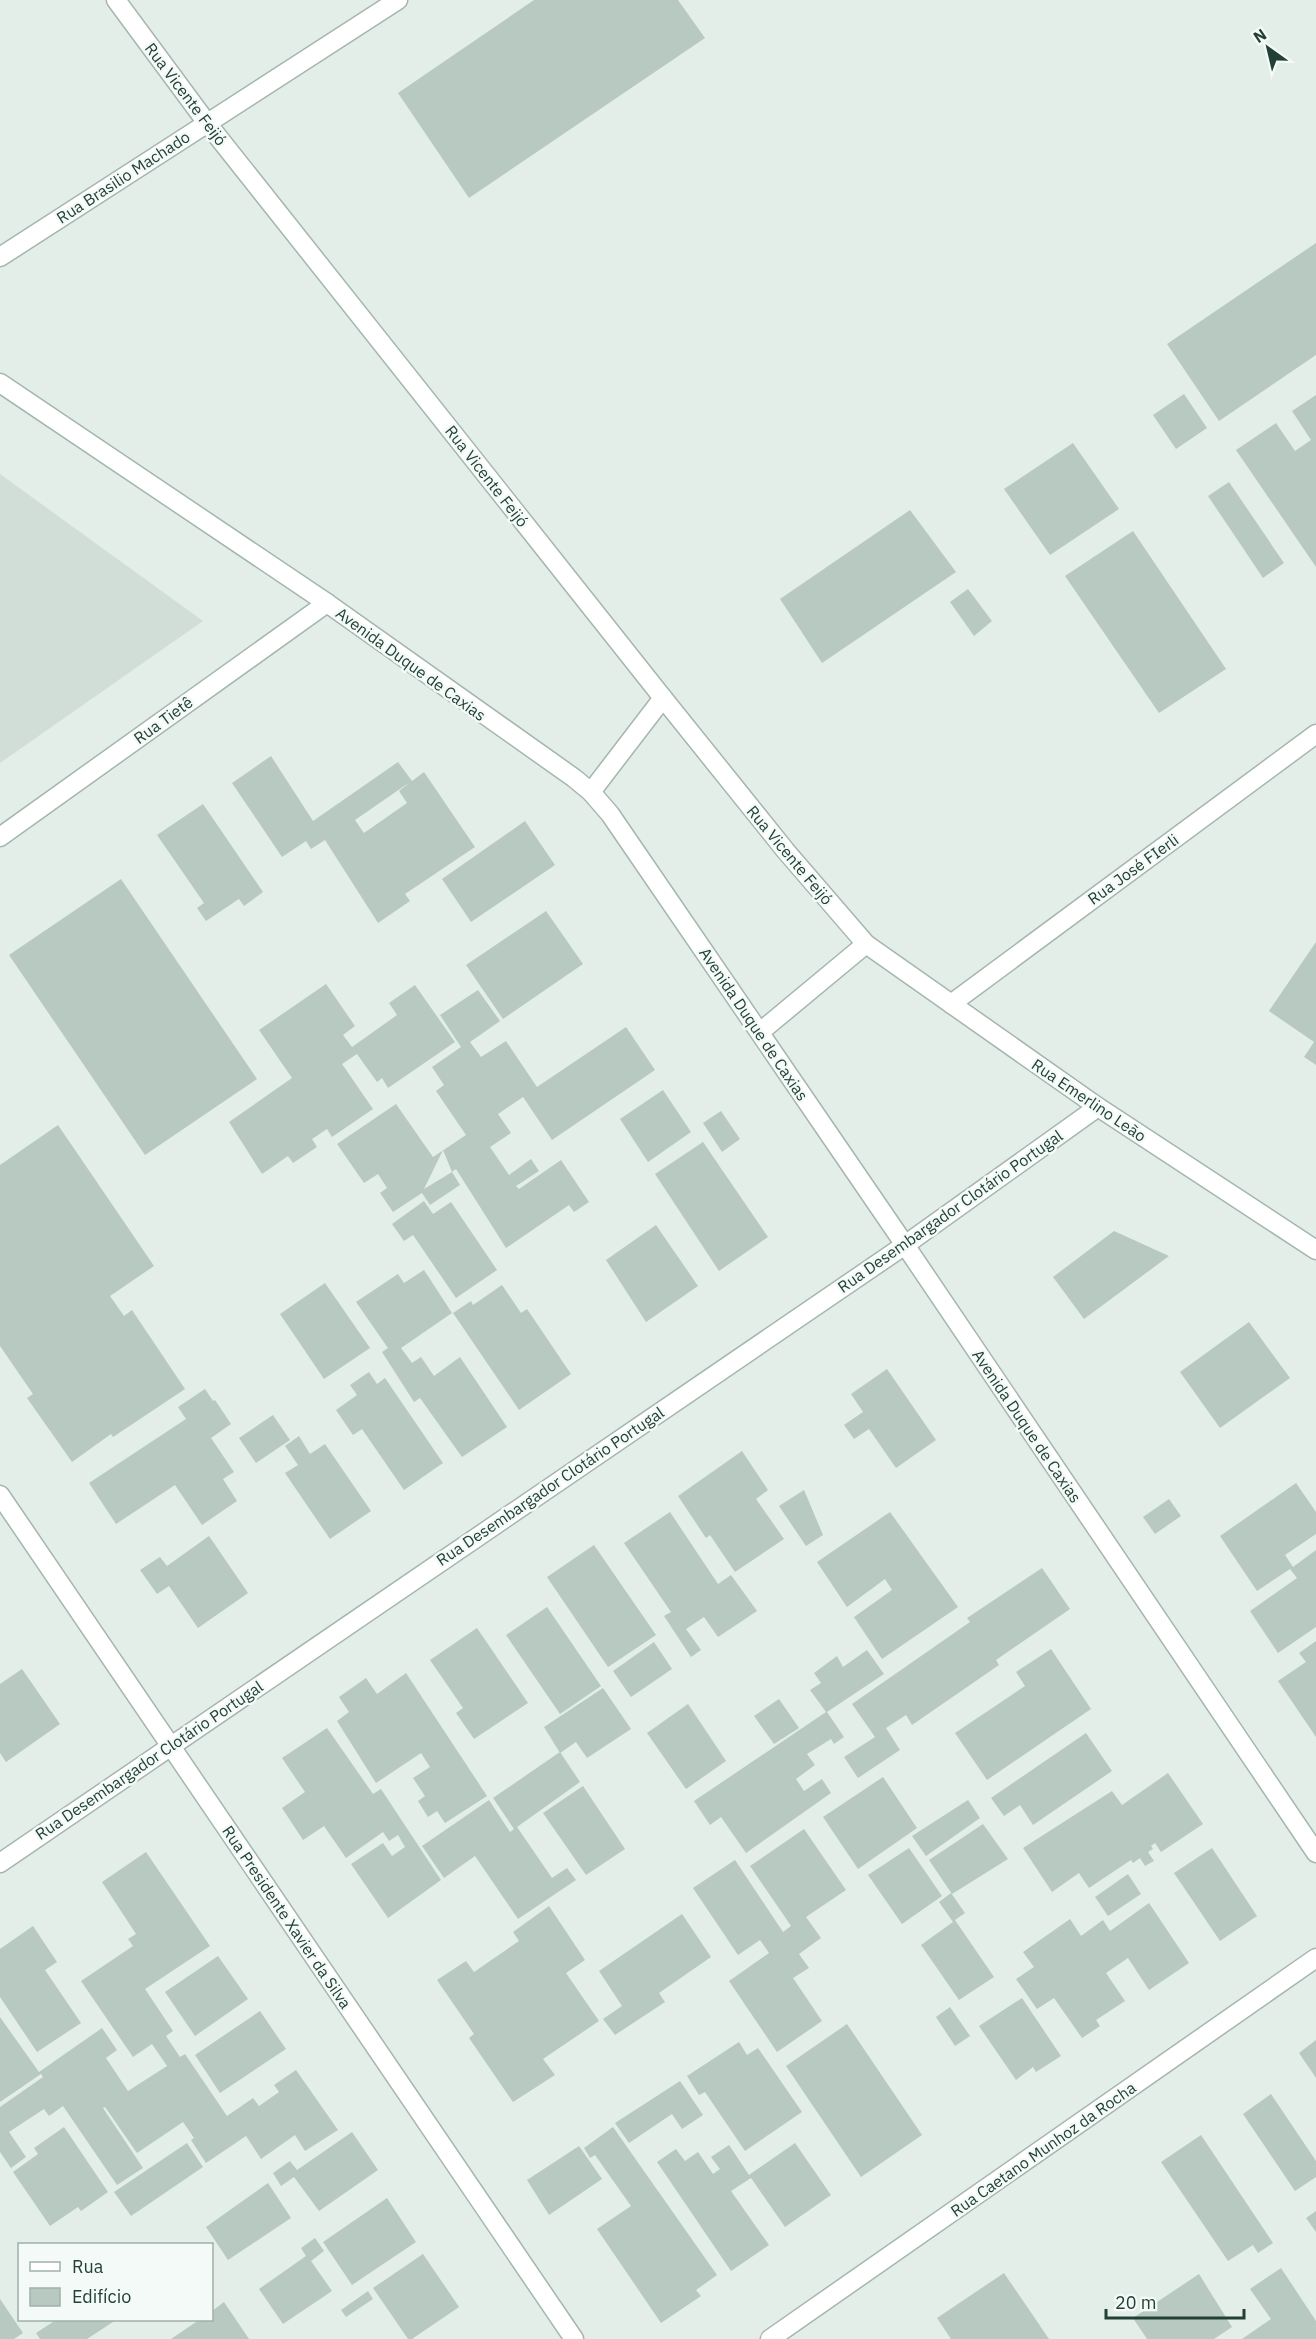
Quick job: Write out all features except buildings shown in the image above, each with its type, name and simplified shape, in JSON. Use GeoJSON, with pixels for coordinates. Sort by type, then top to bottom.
{"type":"FeatureCollection","features":[{"type":"Feature","properties":{"kind":"street","name":"Rua Vicente Feijó"},"geometry":{"type":"LineString","coordinates":[[116,0],[207,123],[663,698],[785,850],[866,944]]}},
{"type":"Feature","properties":{"kind":"street","name":"Rua Brasilio Machado"},"geometry":{"type":"LineString","coordinates":[[0,257],[398,0]]}},
{"type":"Feature","properties":{"kind":"street","name":"Avenida Duque de Caxias"},"geometry":{"type":"LineString","coordinates":[[0,383],[327,603],[591,792],[609,814],[760,1032],[1316,1853]]}},
{"type":"Feature","properties":{"kind":"street","name":"Rua Tietê"},"geometry":{"type":"LineString","coordinates":[[0,837],[327,603]]}},
{"type":"Feature","properties":{"kind":"street"},"geometry":{"type":"LineString","coordinates":[[591,792],[663,698]]}},
{"type":"Feature","properties":{"kind":"street","name":"Rua José FIerli"},"geometry":{"type":"LineString","coordinates":[[951,1004],[1316,734]]}},
{"type":"Feature","properties":{"kind":"street"},"geometry":{"type":"LineString","coordinates":[[760,1032],[866,944]]}},
{"type":"Feature","properties":{"kind":"street","name":"Rua Emerlino Leão"},"geometry":{"type":"LineString","coordinates":[[866,944],[1098,1107],[1316,1250]]}},
{"type":"Feature","properties":{"kind":"street","name":"Rua Desembargador Clotário Portugal"},"geometry":{"type":"LineString","coordinates":[[0,1863],[905,1245],[1098,1107]]}},
{"type":"Feature","properties":{"kind":"street","name":"Rua Presidente Xavier da Silva"},"geometry":{"type":"LineString","coordinates":[[0,1495],[574,2339]]}},
{"type":"Feature","properties":{"kind":"street","name":"Rua Caetano Munhoz da Rocha"},"geometry":{"type":"LineString","coordinates":[[770,2339],[1316,1958]]}},
{"type":"Feature","properties":{"kind":"shaded area"},"geometry":{"type":"Polygon","coordinates":[[[0,474],[203,621],[0,763],[0,474]]]}}]}
